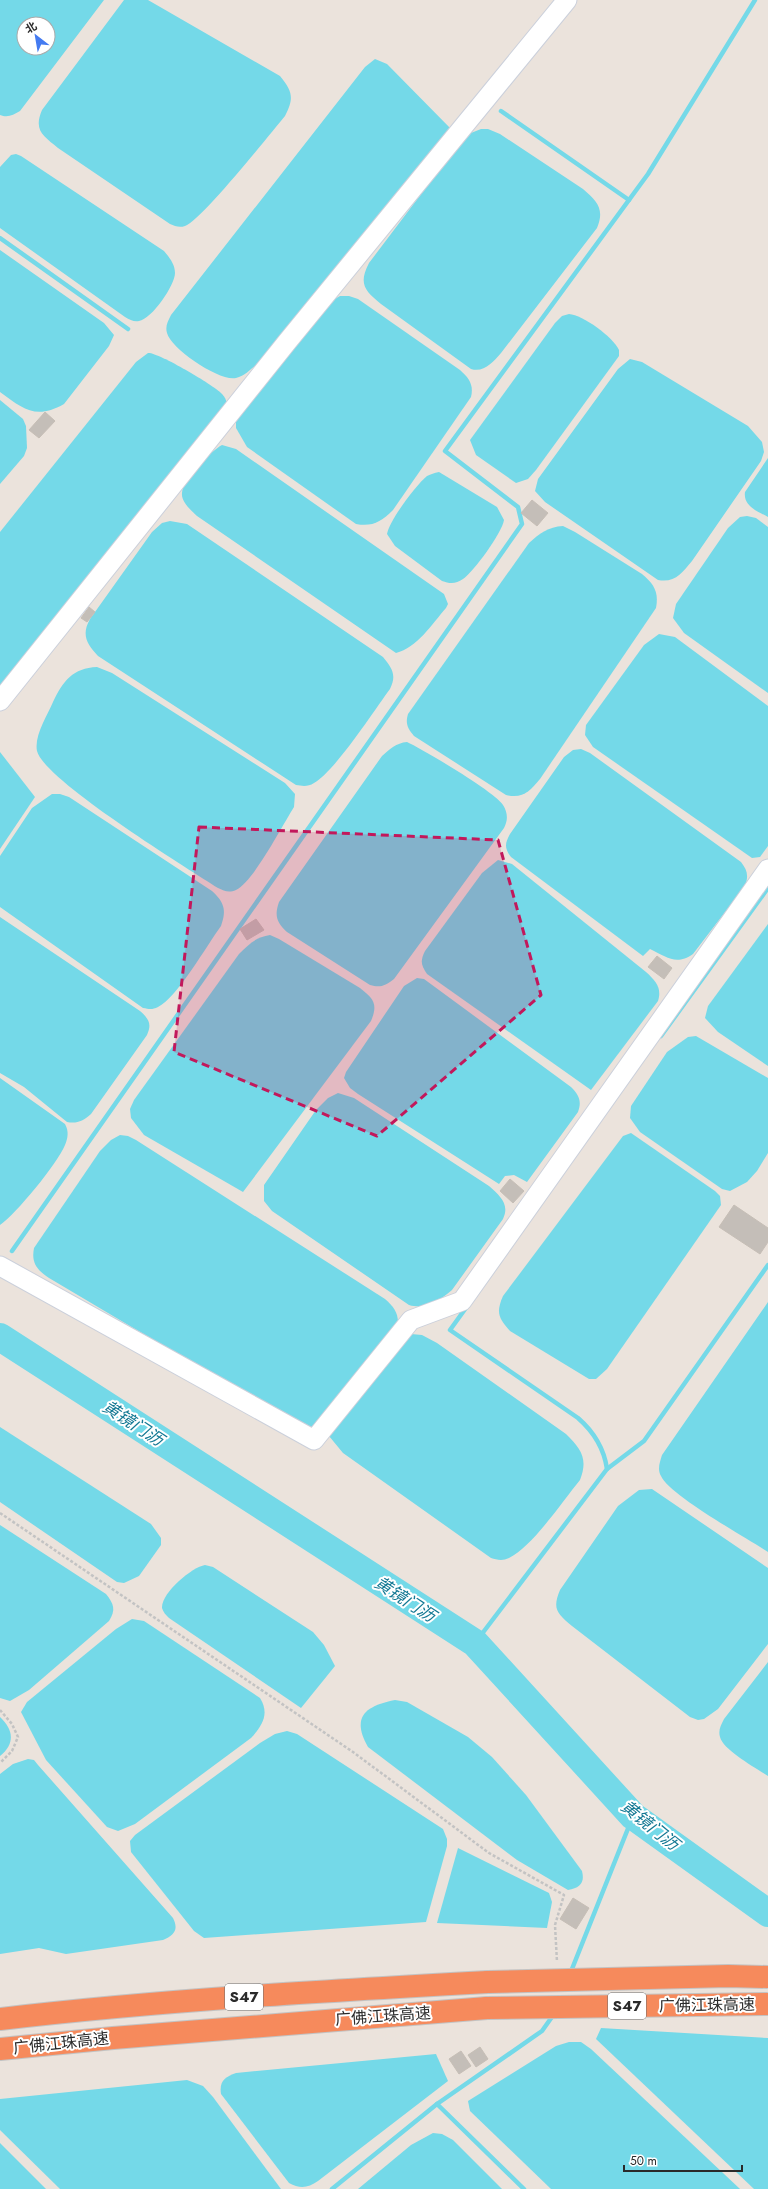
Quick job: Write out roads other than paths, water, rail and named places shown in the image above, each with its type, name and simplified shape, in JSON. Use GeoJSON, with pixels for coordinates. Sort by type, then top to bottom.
{"type":"FeatureCollection","features":[{"type":"Feature","properties":{"kind":"highway","name":"广佛江珠高速"},"geometry":{"type":"LineString","coordinates":[[0,2019],[74,2010],[272,1994],[488,1982],[728,1976],[768,1977]]}},
{"type":"Feature","properties":{"kind":"highway","name":"广佛江珠高速"},"geometry":{"type":"LineString","coordinates":[[0,2049],[120,2037],[487,2008],[768,2004]]}},
{"type":"Feature","properties":{"kind":"lane"},"geometry":{"type":"LineString","coordinates":[[0,701],[282,348],[567,0]]}},
{"type":"Feature","properties":{"kind":"lane"},"geometry":{"type":"LineString","coordinates":[[0,1266],[314,1440],[411,1320],[462,1301],[768,869]]}},
{"type":"Feature","properties":{"kind":"water"},"geometry":{"type":"Polygon","coordinates":[[[0,0],[104,0],[20,111],[13,115],[0,115],[0,0]]]}},
{"type":"Feature","properties":{"kind":"water"},"geometry":{"type":"Polygon","coordinates":[[[124,0],[148,0],[280,76],[290,91],[291,100],[285,116],[251,158],[205,210],[185,226],[179,227],[170,224],[58,148],[44,136],[39,128],[42,110],[124,0]]]}},
{"type":"Feature","properties":{"kind":"water"},"geometry":{"type":"Polygon","coordinates":[[[375,59],[387,64],[452,130],[385,220],[257,364],[245,374],[236,378],[229,378],[208,370],[186,355],[170,340],[166,328],[171,315],[365,67],[375,59]]]}},
{"type":"Feature","properties":{"kind":"water"},"geometry":{"type":"Polygon","coordinates":[[[481,129],[488,129],[500,134],[583,189],[596,202],[600,210],[600,216],[597,228],[501,353],[488,366],[476,370],[471,369],[381,304],[367,291],[364,276],[369,263],[459,144],[471,133],[481,129]]]}},
{"type":"Feature","properties":{"kind":"water"},"geometry":{"type":"Polygon","coordinates":[[[16,154],[164,251],[174,267],[174,278],[162,301],[144,319],[134,321],[127,318],[0,228],[0,167],[11,155],[16,154]]]}},
{"type":"Feature","properties":{"kind":"water"},"geometry":{"type":"Polygon","coordinates":[[[0,250],[104,323],[114,335],[109,346],[64,404],[54,409],[38,412],[30,410],[16,403],[0,392],[0,250]]]}},
{"type":"Feature","properties":{"kind":"water"},"geometry":{"type":"Polygon","coordinates":[[[340,296],[349,296],[358,299],[460,370],[468,379],[472,389],[471,397],[393,510],[376,523],[367,525],[356,524],[247,447],[236,428],[236,419],[330,302],[340,296]]]}},
{"type":"Feature","properties":{"kind":"water"},"geometry":{"type":"Polygon","coordinates":[[[569,314],[582,318],[604,333],[616,345],[619,350],[619,356],[536,470],[528,479],[516,483],[476,455],[470,440],[555,323],[562,316],[569,314]]]}},
{"type":"Feature","properties":{"kind":"water"},"geometry":{"type":"Polygon","coordinates":[[[148,353],[154,354],[173,363],[208,383],[223,395],[227,403],[227,407],[0,695],[0,532],[136,362],[148,353]]]}},
{"type":"Feature","properties":{"kind":"water"},"geometry":{"type":"Polygon","coordinates":[[[630,359],[642,362],[748,426],[762,442],[764,452],[761,461],[692,561],[678,576],[664,581],[658,580],[545,502],[535,491],[538,479],[618,369],[630,359]]]}},
{"type":"Feature","properties":{"kind":"water"},"geometry":{"type":"Polygon","coordinates":[[[0,400],[23,419],[26,426],[27,448],[24,456],[0,484],[0,400]]]}},
{"type":"Feature","properties":{"kind":"water"},"geometry":{"type":"Polygon","coordinates":[[[222,445],[236,449],[444,594],[448,604],[430,628],[411,646],[396,653],[197,516],[183,500],[182,493],[184,487],[187,480],[198,466],[211,453],[222,445]]]}},
{"type":"Feature","properties":{"kind":"water"},"geometry":{"type":"Polygon","coordinates":[[[768,458],[768,517],[755,510],[748,504],[745,497],[745,492],[768,458]]]}},
{"type":"Feature","properties":{"kind":"water"},"geometry":{"type":"Polygon","coordinates":[[[439,472],[497,507],[504,520],[493,542],[468,575],[458,582],[453,583],[442,581],[395,546],[387,534],[398,512],[416,487],[427,476],[439,472]]]}},
{"type":"Feature","properties":{"kind":"water"},"geometry":{"type":"Polygon","coordinates":[[[747,516],[756,518],[768,527],[768,693],[684,633],[673,618],[676,604],[728,528],[740,517],[747,516]]]}},
{"type":"Feature","properties":{"kind":"water"},"geometry":{"type":"Polygon","coordinates":[[[170,521],[187,524],[383,657],[391,668],[393,680],[390,689],[343,754],[323,776],[312,784],[305,786],[296,785],[98,656],[88,643],[86,639],[86,630],[90,619],[152,532],[162,523],[170,521]]]}},
{"type":"Feature","properties":{"kind":"water"},"geometry":{"type":"Polygon","coordinates":[[[563,526],[642,574],[655,589],[657,597],[656,608],[540,779],[533,787],[522,795],[506,795],[414,736],[408,726],[407,718],[408,714],[529,543],[544,531],[563,526]]]}},
{"type":"Feature","properties":{"kind":"water"},"geometry":{"type":"Polygon","coordinates":[[[659,634],[675,637],[768,706],[768,846],[760,857],[752,858],[593,747],[585,735],[586,725],[644,645],[659,634]]]}},
{"type":"Feature","properties":{"kind":"water"},"geometry":{"type":"Polygon","coordinates":[[[97,667],[112,673],[285,783],[295,794],[294,807],[267,852],[251,876],[236,890],[227,891],[218,888],[118,823],[64,782],[46,764],[37,751],[37,739],[39,733],[53,702],[65,682],[81,670],[97,667]]]}},
{"type":"Feature","properties":{"kind":"water"},"geometry":{"type":"Polygon","coordinates":[[[407,742],[443,762],[487,791],[503,805],[507,814],[507,819],[504,828],[394,979],[385,985],[377,986],[370,985],[287,932],[277,919],[277,911],[279,902],[382,756],[396,745],[407,742]]]}},
{"type":"Feature","properties":{"kind":"water"},"geometry":{"type":"Polygon","coordinates":[[[581,749],[590,753],[741,862],[745,868],[747,876],[745,886],[693,954],[687,958],[676,960],[650,949],[643,956],[511,857],[507,851],[506,843],[510,834],[564,757],[573,750],[581,749]]]}},
{"type":"Feature","properties":{"kind":"water"},"geometry":{"type":"Polygon","coordinates":[[[0,752],[35,797],[0,849],[0,752]]]}},
{"type":"Feature","properties":{"kind":"water"},"geometry":{"type":"Polygon","coordinates":[[[52,794],[60,794],[69,797],[212,891],[222,903],[224,915],[221,926],[183,982],[166,1002],[158,1007],[152,1009],[143,1008],[0,907],[0,856],[32,808],[52,794]]]}},
{"type":"Feature","properties":{"kind":"water"},"geometry":{"type":"Polygon","coordinates":[[[498,860],[512,864],[646,972],[653,978],[659,988],[658,1001],[591,1090],[427,974],[423,968],[422,958],[425,951],[482,873],[498,860]]]}},
{"type":"Feature","properties":{"kind":"water"},"geometry":{"type":"Polygon","coordinates":[[[0,917],[140,1011],[149,1022],[147,1035],[91,1114],[80,1121],[74,1123],[67,1122],[24,1087],[0,1073],[0,917]]]}},
{"type":"Feature","properties":{"kind":"water"},"geometry":{"type":"Polygon","coordinates":[[[768,924],[768,1066],[718,1032],[705,1018],[708,1006],[768,924]]]}},
{"type":"Feature","properties":{"kind":"water"},"geometry":{"type":"Polygon","coordinates":[[[270,935],[360,988],[369,995],[373,1002],[374,1010],[371,1021],[243,1192],[144,1135],[131,1118],[130,1109],[134,1100],[239,954],[246,947],[261,937],[270,935]]]}},
{"type":"Feature","properties":{"kind":"water"},"geometry":{"type":"Polygon","coordinates":[[[417,978],[424,979],[571,1087],[578,1096],[580,1105],[578,1112],[527,1182],[514,1175],[505,1176],[499,1184],[358,1094],[350,1088],[344,1078],[346,1072],[404,986],[417,978]]]}},
{"type":"Feature","properties":{"kind":"water"},"geometry":{"type":"Polygon","coordinates":[[[696,1036],[768,1078],[768,1153],[757,1171],[747,1182],[730,1191],[722,1189],[640,1132],[630,1118],[631,1106],[667,1052],[688,1037],[696,1036]]]}},
{"type":"Feature","properties":{"kind":"water"},"geometry":{"type":"Polygon","coordinates":[[[0,1078],[65,1124],[68,1134],[61,1153],[54,1164],[16,1211],[0,1225],[0,1078]]]}},
{"type":"Feature","properties":{"kind":"water"},"geometry":{"type":"Polygon","coordinates":[[[338,1093],[354,1098],[489,1186],[500,1197],[505,1205],[505,1214],[503,1219],[452,1290],[432,1304],[421,1306],[409,1305],[272,1211],[264,1201],[264,1185],[316,1110],[328,1098],[338,1093]]]}},
{"type":"Feature","properties":{"kind":"water"},"geometry":{"type":"Polygon","coordinates":[[[631,1133],[715,1191],[720,1196],[721,1205],[607,1369],[596,1379],[589,1379],[510,1331],[499,1315],[499,1306],[503,1296],[623,1136],[631,1133]]]}},
{"type":"Feature","properties":{"kind":"water"},"geometry":{"type":"Polygon","coordinates":[[[120,1135],[128,1136],[136,1140],[385,1299],[390,1304],[397,1316],[398,1323],[317,1425],[308,1428],[297,1425],[49,1278],[38,1269],[33,1258],[34,1248],[100,1151],[111,1140],[120,1135]]]}},
{"type":"Feature","properties":{"kind":"water"},"geometry":{"type":"Polygon","coordinates":[[[768,1302],[768,1552],[678,1494],[661,1476],[659,1468],[662,1455],[768,1302]]]}},
{"type":"Feature","properties":{"kind":"water"},"geometry":{"type":"Polygon","coordinates":[[[411,1334],[422,1335],[437,1343],[566,1434],[580,1450],[583,1466],[580,1480],[537,1534],[518,1552],[509,1558],[500,1560],[491,1558],[343,1453],[329,1436],[330,1429],[411,1334]]]}},
{"type":"Feature","properties":{"kind":"water"},"geometry":{"type":"Polygon","coordinates":[[[0,1427],[151,1524],[161,1538],[161,1545],[139,1576],[124,1583],[117,1582],[0,1502],[0,1427]]]}},
{"type":"Feature","properties":{"kind":"water"},"geometry":{"type":"Polygon","coordinates":[[[652,1489],[768,1568],[768,1644],[718,1709],[704,1719],[698,1720],[690,1717],[572,1626],[563,1618],[556,1606],[560,1590],[618,1506],[639,1490],[652,1489]]]}},
{"type":"Feature","properties":{"kind":"water"},"geometry":{"type":"Polygon","coordinates":[[[0,1525],[106,1594],[113,1607],[113,1614],[109,1621],[29,1690],[10,1701],[0,1698],[0,1525]]]}},
{"type":"Feature","properties":{"kind":"water"},"geometry":{"type":"Polygon","coordinates":[[[205,1565],[213,1567],[313,1632],[324,1645],[335,1666],[301,1708],[169,1618],[164,1612],[162,1608],[163,1602],[166,1595],[172,1588],[193,1570],[205,1565]]]}},
{"type":"Feature","properties":{"kind":"water"},"geometry":{"type":"Polygon","coordinates":[[[132,1619],[144,1621],[260,1698],[263,1704],[264,1715],[261,1724],[251,1738],[135,1824],[118,1831],[107,1827],[46,1760],[21,1712],[27,1702],[116,1629],[132,1619]]]}},
{"type":"Feature","properties":{"kind":"water"},"geometry":{"type":"Polygon","coordinates":[[[768,1662],[768,1776],[733,1753],[722,1742],[719,1732],[724,1719],[768,1662]]]}},
{"type":"Feature","properties":{"kind":"water"},"geometry":{"type":"Polygon","coordinates":[[[395,1700],[407,1702],[468,1737],[492,1757],[526,1795],[582,1871],[583,1879],[581,1884],[576,1888],[568,1890],[517,1860],[368,1747],[363,1737],[361,1728],[361,1721],[364,1714],[376,1706],[395,1700]]]}},
{"type":"Feature","properties":{"kind":"water"},"geometry":{"type":"Polygon","coordinates":[[[0,1717],[8,1727],[11,1737],[8,1747],[0,1756],[0,1717]]]}},
{"type":"Feature","properties":{"kind":"water"},"geometry":{"type":"Polygon","coordinates":[[[287,1731],[297,1734],[443,1829],[447,1839],[447,1846],[426,1922],[204,1938],[194,1931],[131,1852],[130,1841],[135,1835],[260,1743],[275,1734],[287,1731]]]}},
{"type":"Feature","properties":{"kind":"water"},"geometry":{"type":"Polygon","coordinates":[[[28,1759],[34,1760],[173,1918],[176,1926],[173,1934],[163,1940],[66,1954],[39,1948],[0,1954],[0,1774],[13,1764],[28,1759]]]}},
{"type":"Feature","properties":{"kind":"water"},"geometry":{"type":"Polygon","coordinates":[[[458,1848],[549,1893],[552,1902],[547,1928],[437,1923],[458,1848]]]}},
{"type":"Feature","properties":{"kind":"water"},"geometry":{"type":"Polygon","coordinates":[[[601,2028],[768,2038],[768,2189],[754,2189],[596,2039],[601,2028]]]}},
{"type":"Feature","properties":{"kind":"water"},"geometry":{"type":"Polygon","coordinates":[[[569,2042],[581,2042],[591,2049],[740,2189],[551,2189],[470,2111],[468,2101],[556,2046],[569,2042]]]}},
{"type":"Feature","properties":{"kind":"water"},"geometry":{"type":"Polygon","coordinates":[[[436,2054],[448,2081],[318,2181],[304,2187],[289,2183],[221,2094],[221,2086],[224,2080],[236,2073],[436,2054]]]}},
{"type":"Feature","properties":{"kind":"water"},"geometry":{"type":"Polygon","coordinates":[[[187,2080],[203,2086],[213,2097],[281,2189],[60,2189],[0,2130],[0,2099],[187,2080]]]}},
{"type":"Feature","properties":{"kind":"water"},"geometry":{"type":"Polygon","coordinates":[[[433,2133],[442,2134],[453,2140],[502,2189],[358,2189],[411,2145],[433,2133]]]}},
{"type":"Feature","properties":{"kind":"water"},"geometry":{"type":"Polygon","coordinates":[[[0,2143],[46,2189],[0,2189],[0,2143]]]}},
{"type":"Feature","properties":{"kind":"waterway"},"geometry":{"type":"LineString","coordinates":[[12,1251],[522,524],[518,507],[445,451],[648,174],[755,0]]}},
{"type":"Feature","properties":{"kind":"waterway"},"geometry":{"type":"LineString","coordinates":[[501,111],[629,200]]}},
{"type":"Feature","properties":{"kind":"waterway"},"geometry":{"type":"LineString","coordinates":[[0,238],[128,329]]}},
{"type":"Feature","properties":{"kind":"waterway"},"geometry":{"type":"LineString","coordinates":[[661,1036],[768,888]]}},
{"type":"Feature","properties":{"kind":"waterway"},"geometry":{"type":"LineString","coordinates":[[475,1643],[607,1469],[644,1441],[768,1265]]}},
{"type":"Feature","properties":{"kind":"waterway"},"geometry":{"type":"LineString","coordinates":[[468,1305],[450,1330],[578,1418],[589,1429],[601,1447],[607,1469]]}},
{"type":"Feature","properties":{"kind":"waterway","name":"黄镜门沥"},"geometry":{"type":"LineString","coordinates":[[0,1337],[475,1643],[633,1816],[768,1913]]}},
{"type":"Feature","properties":{"kind":"waterway"},"geometry":{"type":"LineString","coordinates":[[570,1974],[633,1816]]}},
{"type":"Feature","properties":{"kind":"waterway"},"geometry":{"type":"LineString","coordinates":[[332,2189],[437,2104],[542,2031],[554,2014]]}},
{"type":"Feature","properties":{"kind":"waterway"},"geometry":{"type":"LineString","coordinates":[[437,2104],[524,2189]]}}]}
